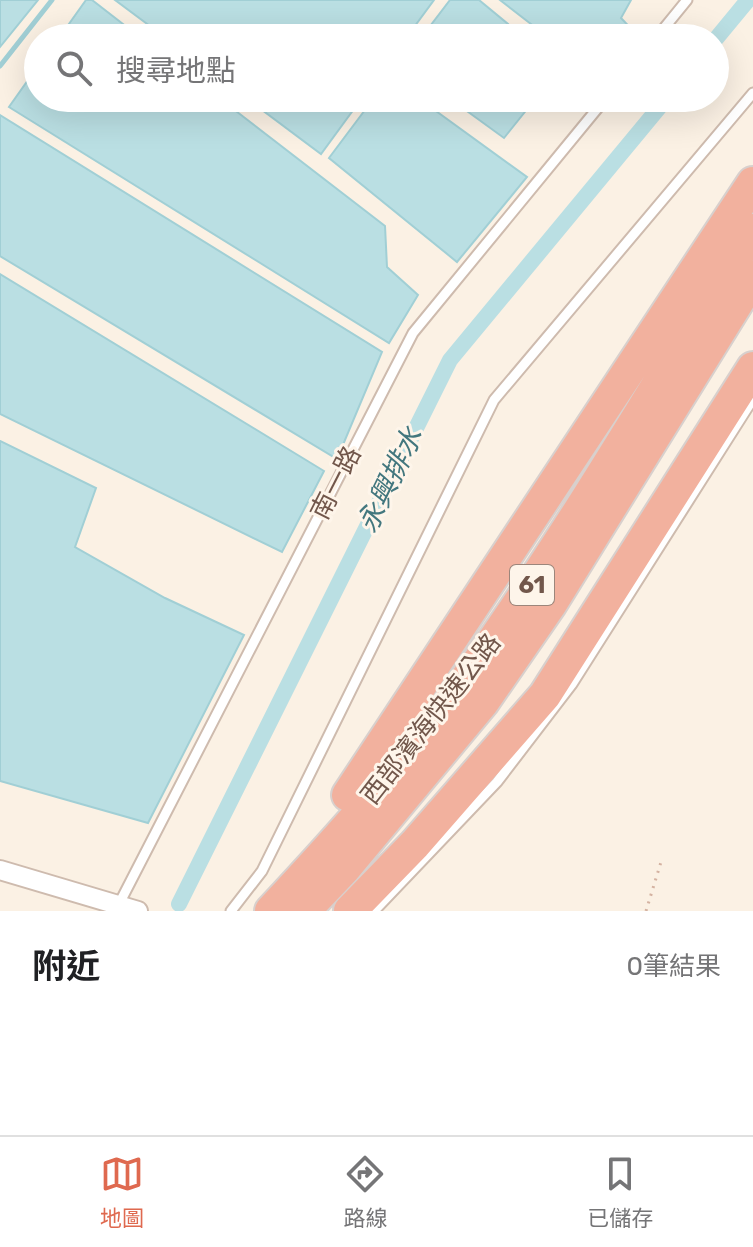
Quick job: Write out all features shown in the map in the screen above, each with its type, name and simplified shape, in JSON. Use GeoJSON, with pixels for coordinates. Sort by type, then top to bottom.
{"type":"FeatureCollection","features":[{"type":"Feature","properties":{"kind":"highway"},"geometry":{"type":"LineString","coordinates":[[348,795],[753,183]]}},
{"type":"Feature","properties":{"kind":"highway","name":"西部濱海快速公路"},"geometry":{"type":"LineString","coordinates":[[271,911],[373,796],[461,687],[535,581],[753,230]]}},
{"type":"Feature","properties":{"kind":"highway","name":"西部濱海快速公路"},"geometry":{"type":"LineString","coordinates":[[304,911],[344,869],[483,702],[550,605],[753,277]]}},
{"type":"Feature","properties":{"kind":"highway"},"geometry":{"type":"LineString","coordinates":[[350,911],[415,844],[545,695],[753,368]]}},
{"type":"Feature","properties":{"kind":"highway"},"geometry":{"type":"LineString","coordinates":[[245,911],[447,684]]}},
{"type":"Feature","properties":{"kind":"highway"},"geometry":{"type":"LineString","coordinates":[[415,844],[438,799],[506,720]]}},
{"type":"Feature","properties":{"kind":"street"},"geometry":{"type":"LineString","coordinates":[[0,870],[138,911]]}},
{"type":"Feature","properties":{"kind":"lane"},"geometry":{"type":"LineString","coordinates":[[667,24],[687,0]]}},
{"type":"Feature","properties":{"kind":"lane"},"geometry":{"type":"LineString","coordinates":[[231,911],[262,871],[494,400],[753,93]]}},
{"type":"Feature","properties":{"kind":"lane","name":"南一路"},"geometry":{"type":"LineString","coordinates":[[119,904],[413,333],[595,112]]}},
{"type":"Feature","properties":{"kind":"lane"},"geometry":{"type":"LineString","coordinates":[[374,911],[497,782],[572,684],[753,399]]}},
{"type":"Feature","properties":{"kind":"path"},"geometry":{"type":"LineString","coordinates":[[646,911],[661,862]]}},
{"type":"Feature","properties":{"kind":"water"},"geometry":{"type":"Polygon","coordinates":[[[0,0],[38,0],[0,47],[0,0]]]}},
{"type":"Feature","properties":{"kind":"water"},"geometry":{"type":"Polygon","coordinates":[[[86,0],[92,0],[123,24],[69,24],[86,0]]]}},
{"type":"Feature","properties":{"kind":"water"},"geometry":{"type":"Polygon","coordinates":[[[115,0],[434,0],[416,24],[147,24],[115,0]]]}},
{"type":"Feature","properties":{"kind":"water"},"geometry":{"type":"Polygon","coordinates":[[[450,0],[479,0],[508,24],[432,24],[450,0]]]}},
{"type":"Feature","properties":{"kind":"water"},"geometry":{"type":"Polygon","coordinates":[[[500,0],[631,0],[621,18],[627,24],[531,24],[500,0]]]}},
{"type":"Feature","properties":{"kind":"water"},"geometry":{"type":"Polygon","coordinates":[[[24,86],[24,112],[237,112],[385,226],[387,267],[418,295],[389,343],[9,107],[24,86]]]}},
{"type":"Feature","properties":{"kind":"water"},"geometry":{"type":"Polygon","coordinates":[[[265,112],[352,112],[321,154],[265,112]]]}},
{"type":"Feature","properties":{"kind":"water"},"geometry":{"type":"Polygon","coordinates":[[[364,112],[437,112],[527,177],[457,262],[329,158],[364,112]]]}},
{"type":"Feature","properties":{"kind":"water"},"geometry":{"type":"Polygon","coordinates":[[[468,112],[525,112],[504,138],[468,112]]]}},
{"type":"Feature","properties":{"kind":"water"},"geometry":{"type":"Polygon","coordinates":[[[0,115],[382,352],[337,459],[0,256],[0,115]]]}},
{"type":"Feature","properties":{"kind":"water"},"geometry":{"type":"Polygon","coordinates":[[[0,274],[324,471],[282,552],[0,414],[0,274]]]}},
{"type":"Feature","properties":{"kind":"water"},"geometry":{"type":"Polygon","coordinates":[[[0,441],[96,488],[75,547],[165,598],[244,635],[148,823],[0,781],[0,441]]]}},
{"type":"Feature","properties":{"kind":"waterway"},"geometry":{"type":"LineString","coordinates":[[33,24],[52,0]]}},
{"type":"Feature","properties":{"kind":"waterway","name":"永興排水"},"geometry":{"type":"LineString","coordinates":[[728,24],[748,0]]}},
{"type":"Feature","properties":{"kind":"waterway"},"geometry":{"type":"LineString","coordinates":[[0,66],[24,36]]}},
{"type":"Feature","properties":{"kind":"waterway","name":"永興排水"},"geometry":{"type":"LineString","coordinates":[[179,904],[450,360],[655,112]]}}]}
